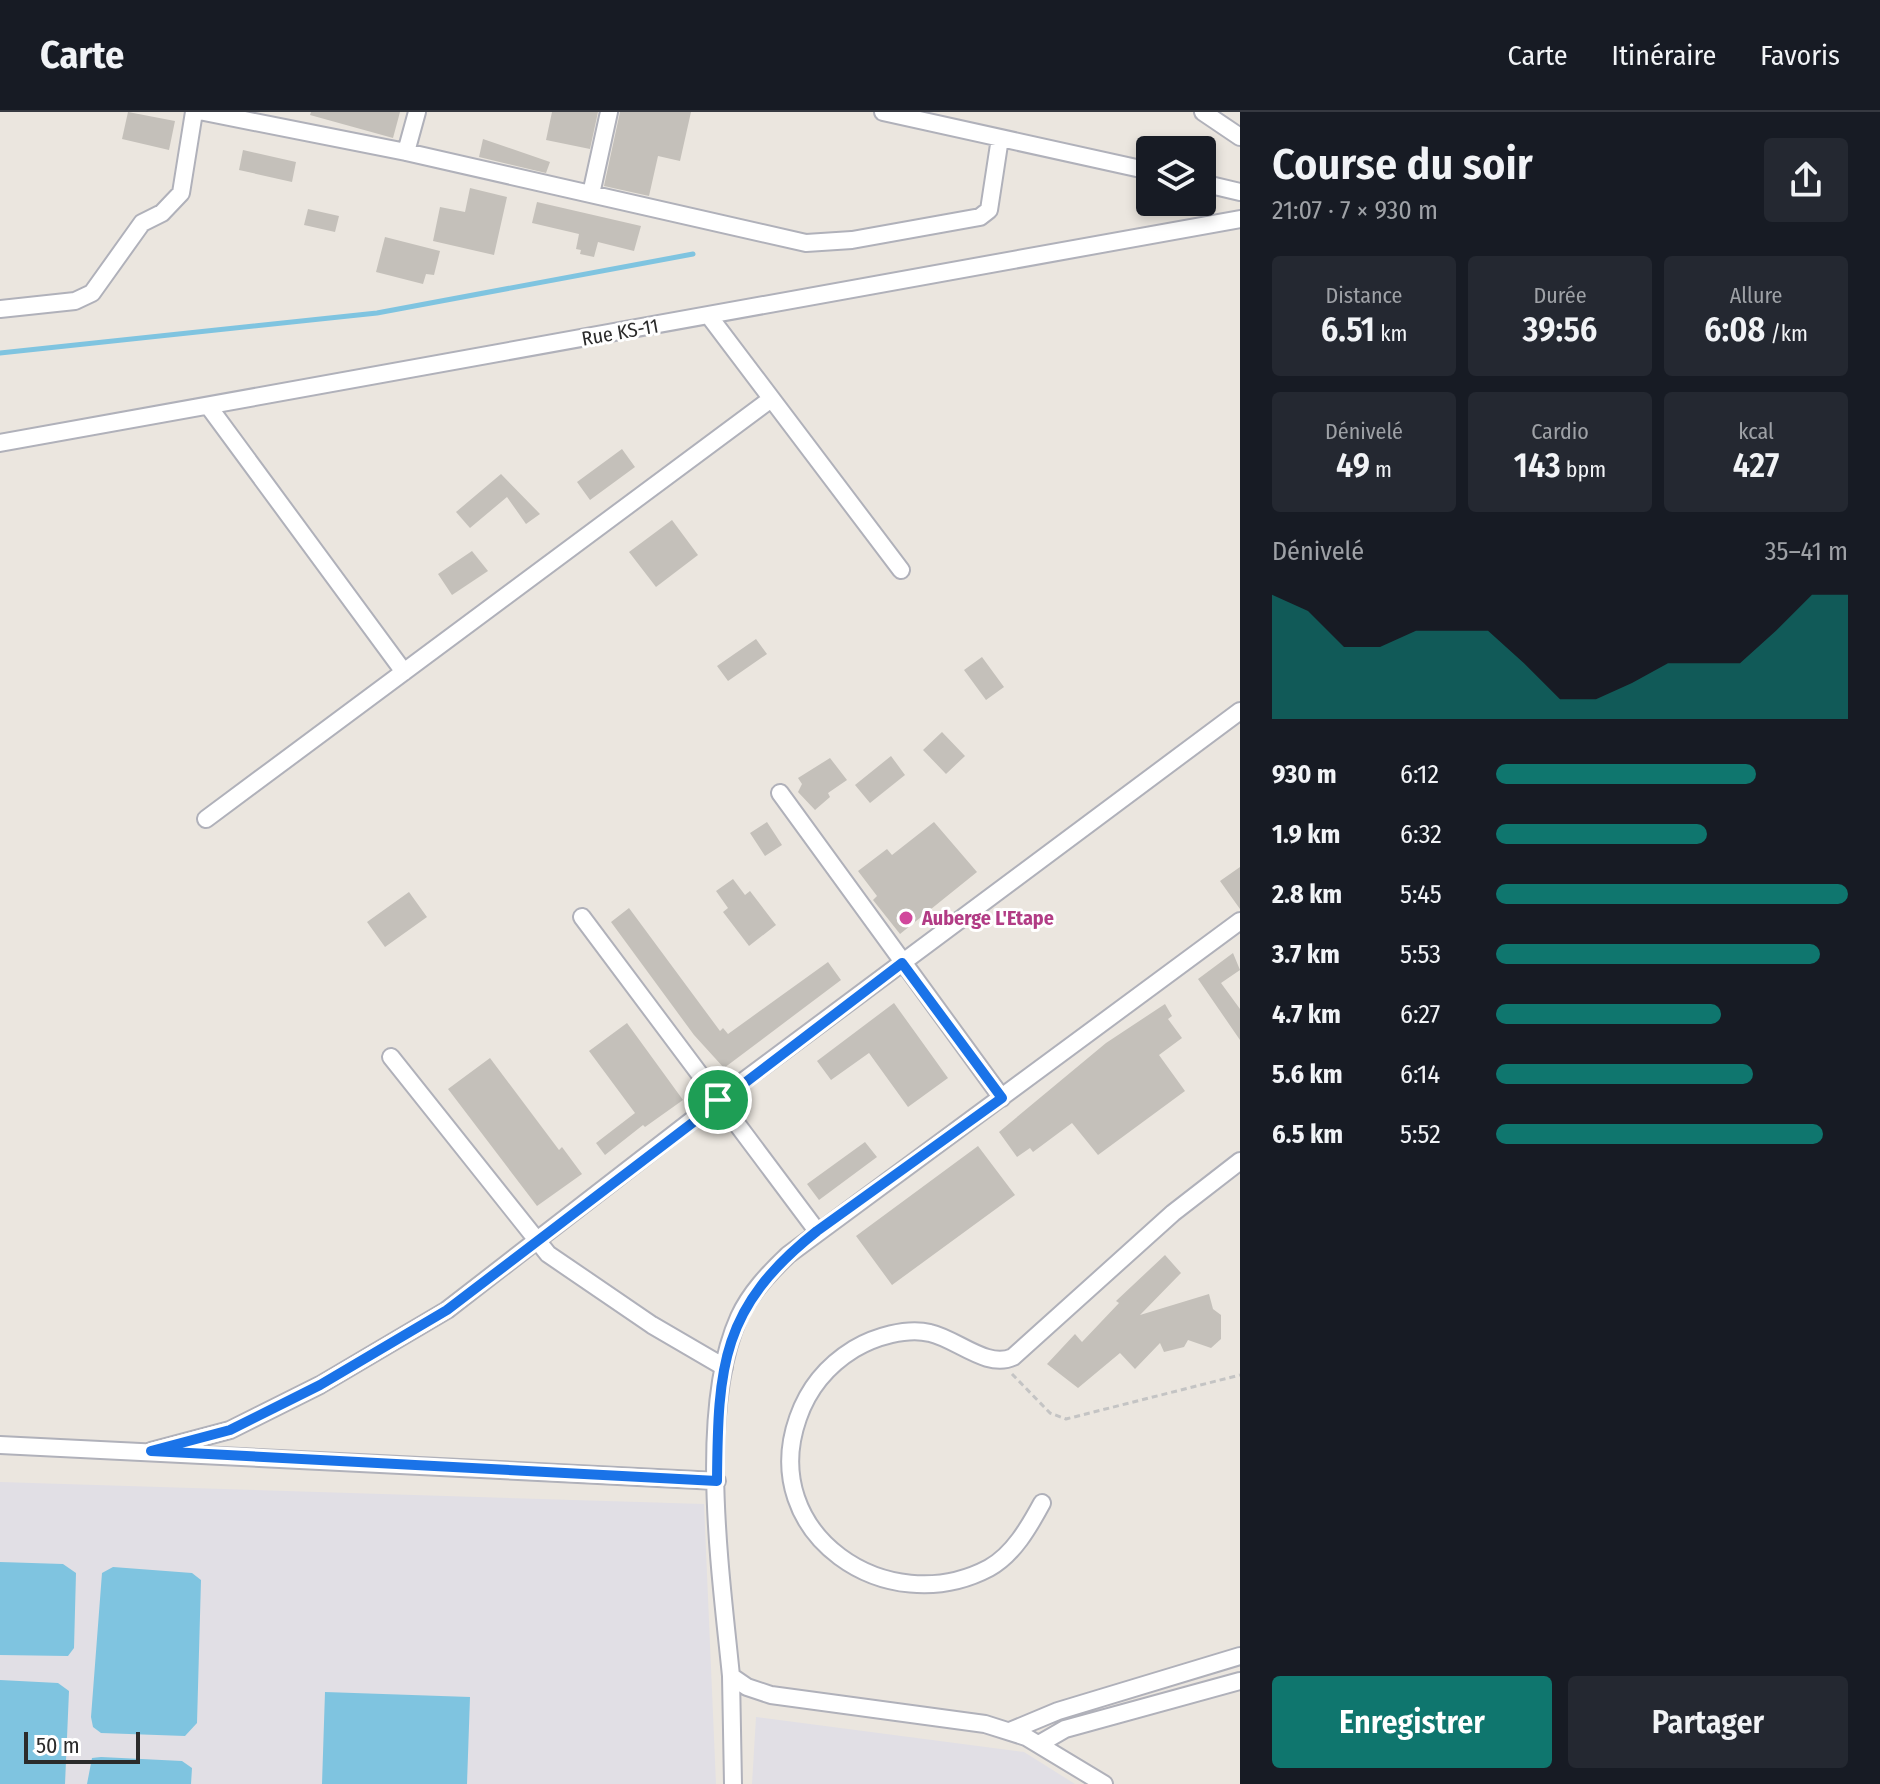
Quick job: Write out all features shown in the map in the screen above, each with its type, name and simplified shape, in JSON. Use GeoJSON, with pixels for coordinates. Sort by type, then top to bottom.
{"type":"FeatureCollection","features":[{"type":"Feature","properties":{"kind":"street"},"geometry":{"type":"LineString","coordinates":[[0,309],[75,301],[92,293],[142,223],[162,213],[181,193],[194,112]]}},
{"type":"Feature","properties":{"kind":"street"},"geometry":{"type":"LineString","coordinates":[[204,112],[406,152],[806,243],[841,242],[984,214],[989,210],[1000,138]]}},
{"type":"Feature","properties":{"kind":"street"},"geometry":{"type":"LineString","coordinates":[[406,152],[417,112]]}},
{"type":"Feature","properties":{"kind":"street"},"geometry":{"type":"LineString","coordinates":[[591,194],[609,112]]}},
{"type":"Feature","properties":{"kind":"street"},"geometry":{"type":"LineString","coordinates":[[883,112],[958,120],[1000,138],[1136,168]]}},
{"type":"Feature","properties":{"kind":"street"},"geometry":{"type":"LineString","coordinates":[[1203,112],[1240,137]]}},
{"type":"Feature","properties":{"kind":"street"},"geometry":{"type":"LineString","coordinates":[[1216,186],[1240,192]]}},
{"type":"Feature","properties":{"kind":"street","name":"Rue KS-11"},"geometry":{"type":"LineString","coordinates":[[0,443],[1240,219]]}},
{"type":"Feature","properties":{"kind":"street"},"geometry":{"type":"LineString","coordinates":[[709,316],[901,570]]}},
{"type":"Feature","properties":{"kind":"street"},"geometry":{"type":"LineString","coordinates":[[206,819],[771,399]]}},
{"type":"Feature","properties":{"kind":"street"},"geometry":{"type":"LineString","coordinates":[[209,407],[404,672]]}},
{"type":"Feature","properties":{"kind":"street"},"geometry":{"type":"LineString","coordinates":[[151,1451],[222,1433],[320,1385],[447,1310],[718,1100],[1240,711]]}},
{"type":"Feature","properties":{"kind":"street"},"geometry":{"type":"LineString","coordinates":[[780,793],[1002,1098]]}},
{"type":"Feature","properties":{"kind":"street"},"geometry":{"type":"LineString","coordinates":[[582,917],[817,1231]]}},
{"type":"Feature","properties":{"kind":"street"},"geometry":{"type":"LineString","coordinates":[[733,1784],[731,1676],[717,1481],[719,1394],[739,1316],[756,1290],[788,1255],[817,1231],[1240,921]]}},
{"type":"Feature","properties":{"kind":"street"},"geometry":{"type":"LineString","coordinates":[[391,1057],[537,1242],[560,1263],[652,1325],[724,1367]]}},
{"type":"Feature","properties":{"kind":"street"},"geometry":{"type":"LineString","coordinates":[[1042,1503],[1013,1548],[991,1567],[959,1580],[920,1587],[886,1581],[849,1566],[818,1536],[798,1509],[789,1473],[791,1436],[799,1413],[825,1371],[855,1348],[889,1335],[927,1332],[1001,1363],[1013,1357],[1173,1213],[1240,1161]]}},
{"type":"Feature","properties":{"kind":"street"},"geometry":{"type":"LineString","coordinates":[[0,1445],[717,1481]]}},
{"type":"Feature","properties":{"kind":"street"},"geometry":{"type":"LineString","coordinates":[[1010,1731],[1058,1711],[1240,1656]]}},
{"type":"Feature","properties":{"kind":"street"},"geometry":{"type":"LineString","coordinates":[[731,1676],[747,1687],[771,1695],[985,1724],[1010,1731],[1039,1744],[1104,1784]]}},
{"type":"Feature","properties":{"kind":"street"},"geometry":{"type":"LineString","coordinates":[[1039,1744],[1065,1729],[1240,1681]]}},
{"type":"Feature","properties":{"kind":"path"},"geometry":{"type":"LineString","coordinates":[[1001,1363],[1050,1413],[1066,1419],[1240,1375]]}},
{"type":"Feature","properties":{"kind":"shaded area"},"geometry":{"type":"Polygon","coordinates":[[[0,1482],[704,1504],[716,1784],[0,1784],[0,1482]]]}},
{"type":"Feature","properties":{"kind":"shaded area"},"geometry":{"type":"Polygon","coordinates":[[[756,1717],[1024,1752],[1075,1784],[752,1784],[756,1717]]]}},
{"type":"Feature","properties":{"kind":"water"},"geometry":{"type":"Polygon","coordinates":[[[0,1562],[63,1564],[76,1573],[74,1648],[68,1656],[0,1655],[0,1562]]]}},
{"type":"Feature","properties":{"kind":"water"},"geometry":{"type":"Polygon","coordinates":[[[113,1567],[192,1573],[201,1580],[197,1723],[185,1736],[101,1733],[93,1727],[91,1717],[102,1573],[113,1567]]]}},
{"type":"Feature","properties":{"kind":"water"},"geometry":{"type":"Polygon","coordinates":[[[0,1680],[58,1683],[69,1691],[65,1784],[0,1784],[0,1680]]]}},
{"type":"Feature","properties":{"kind":"water"},"geometry":{"type":"Polygon","coordinates":[[[325,1692],[470,1697],[467,1784],[322,1784],[325,1692]]]}},
{"type":"Feature","properties":{"kind":"water"},"geometry":{"type":"Polygon","coordinates":[[[92,1758],[182,1761],[192,1768],[191,1784],[87,1784],[92,1758]]]}},
{"type":"Feature","properties":{"kind":"building"},"geometry":{"type":"Polygon","coordinates":[[[128,112],[175,121],[169,150],[122,139],[128,112]]]}},
{"type":"Feature","properties":{"kind":"building"},"geometry":{"type":"Polygon","coordinates":[[[311,112],[400,112],[393,138],[310,115],[311,112]]]}},
{"type":"Feature","properties":{"kind":"building"},"geometry":{"type":"Polygon","coordinates":[[[552,112],[598,112],[590,149],[546,140],[552,112]]]}},
{"type":"Feature","properties":{"kind":"building"},"geometry":{"type":"Polygon","coordinates":[[[620,112],[691,112],[680,161],[658,156],[649,196],[604,186],[620,112]]]}},
{"type":"Feature","properties":{"kind":"building"},"geometry":{"type":"Polygon","coordinates":[[[483,139],[550,162],[546,173],[479,157],[483,139]]]}},
{"type":"Feature","properties":{"kind":"building"},"geometry":{"type":"Polygon","coordinates":[[[243,150],[296,162],[292,182],[239,170],[243,150]]]}},
{"type":"Feature","properties":{"kind":"building"},"geometry":{"type":"Polygon","coordinates":[[[470,188],[507,197],[494,255],[433,241],[440,207],[465,212],[470,188]]]}},
{"type":"Feature","properties":{"kind":"building"},"geometry":{"type":"Polygon","coordinates":[[[537,202],[641,226],[634,251],[598,242],[594,257],[580,254],[581,250],[576,249],[579,234],[532,223],[537,202]]]}},
{"type":"Feature","properties":{"kind":"building"},"geometry":{"type":"Polygon","coordinates":[[[308,209],[339,216],[335,232],[304,225],[308,209]]]}},
{"type":"Feature","properties":{"kind":"building"},"geometry":{"type":"Polygon","coordinates":[[[385,237],[440,251],[434,275],[426,274],[423,284],[376,272],[385,237]]]}},
{"type":"Feature","properties":{"kind":"building"},"geometry":{"type":"Polygon","coordinates":[[[622,449],[635,467],[590,500],[577,482],[622,449]]]}},
{"type":"Feature","properties":{"kind":"building"},"geometry":{"type":"Polygon","coordinates":[[[501,474],[540,514],[526,524],[507,497],[470,528],[456,512],[501,474]]]}},
{"type":"Feature","properties":{"kind":"building"},"geometry":{"type":"Polygon","coordinates":[[[672,520],[698,555],[656,587],[629,552],[672,520]]]}},
{"type":"Feature","properties":{"kind":"building"},"geometry":{"type":"Polygon","coordinates":[[[472,551],[488,571],[452,595],[438,574],[472,551]]]}},
{"type":"Feature","properties":{"kind":"building"},"geometry":{"type":"Polygon","coordinates":[[[756,639],[767,654],[728,681],[717,666],[756,639]]]}},
{"type":"Feature","properties":{"kind":"building"},"geometry":{"type":"Polygon","coordinates":[[[982,657],[1004,687],[986,700],[964,670],[982,657]]]}},
{"type":"Feature","properties":{"kind":"building"},"geometry":{"type":"Polygon","coordinates":[[[942,732],[965,756],[946,774],[923,750],[942,732]]]}},
{"type":"Feature","properties":{"kind":"building"},"geometry":{"type":"Polygon","coordinates":[[[891,756],[905,775],[870,803],[855,785],[891,756]]]}},
{"type":"Feature","properties":{"kind":"building"},"geometry":{"type":"Polygon","coordinates":[[[830,758],[847,780],[828,793],[830,797],[815,810],[798,792],[802,784],[798,778],[830,758]]]}},
{"type":"Feature","properties":{"kind":"building"},"geometry":{"type":"Polygon","coordinates":[[[767,822],[782,845],[765,856],[750,833],[767,822]]]}},
{"type":"Feature","properties":{"kind":"building"},"geometry":{"type":"Polygon","coordinates":[[[934,822],[977,872],[900,934],[873,900],[877,896],[858,871],[887,849],[892,855],[934,822]]]}},
{"type":"Feature","properties":{"kind":"building"},"geometry":{"type":"Polygon","coordinates":[[[1240,867],[1240,909],[1220,881],[1240,867]]]}},
{"type":"Feature","properties":{"kind":"building"},"geometry":{"type":"Polygon","coordinates":[[[733,879],[745,895],[750,891],[776,925],[749,946],[723,912],[728,908],[716,891],[733,879]]]}},
{"type":"Feature","properties":{"kind":"building"},"geometry":{"type":"Polygon","coordinates":[[[409,892],[427,917],[385,947],[367,922],[409,892]]]}},
{"type":"Feature","properties":{"kind":"building"},"geometry":{"type":"Polygon","coordinates":[[[629,908],[720,1031],[723,1028],[728,1034],[828,962],[841,980],[724,1068],[694,1035],[611,922],[629,908]]]}},
{"type":"Feature","properties":{"kind":"building"},"geometry":{"type":"Polygon","coordinates":[[[1233,953],[1240,970],[1221,983],[1240,1009],[1240,1040],[1198,979],[1233,953]]]}},
{"type":"Feature","properties":{"kind":"building"},"geometry":{"type":"Polygon","coordinates":[[[894,1003],[948,1078],[908,1107],[869,1053],[831,1080],[817,1061],[894,1003]]]}},
{"type":"Feature","properties":{"kind":"building"},"geometry":{"type":"Polygon","coordinates":[[[1165,1004],[1172,1016],[1168,1019],[1182,1038],[1159,1055],[1185,1091],[1098,1155],[1072,1123],[1033,1152],[1030,1148],[1017,1157],[999,1132],[1106,1043],[1165,1004]]]}},
{"type":"Feature","properties":{"kind":"building"},"geometry":{"type":"Polygon","coordinates":[[[627,1023],[683,1100],[645,1127],[643,1125],[605,1155],[596,1143],[635,1113],[589,1051],[627,1023]]]}},
{"type":"Feature","properties":{"kind":"building"},"geometry":{"type":"Polygon","coordinates":[[[490,1058],[559,1150],[562,1147],[582,1174],[537,1206],[448,1089],[490,1058]]]}},
{"type":"Feature","properties":{"kind":"building"},"geometry":{"type":"Polygon","coordinates":[[[865,1142],[877,1157],[819,1200],[807,1184],[865,1142]]]}},
{"type":"Feature","properties":{"kind":"building"},"geometry":{"type":"Polygon","coordinates":[[[978,1146],[1015,1195],[892,1285],[856,1236],[978,1146]]]}},
{"type":"Feature","properties":{"kind":"building"},"geometry":{"type":"Polygon","coordinates":[[[1165,1255],[1181,1273],[1140,1315],[1209,1294],[1213,1309],[1221,1315],[1221,1339],[1211,1348],[1188,1340],[1184,1347],[1164,1352],[1160,1343],[1135,1369],[1120,1353],[1078,1388],[1047,1364],[1075,1334],[1082,1342],[1119,1303],[1116,1301],[1165,1255]]]}},
{"type":"Feature","properties":{"kind":"waterway"},"geometry":{"type":"LineString","coordinates":[[0,353],[377,313],[693,254]]}},
{"type":"Feature","properties":{"kind":"place","name":"Auberge L'Etape"},"geometry":{"type":"Point","coordinates":[906,918]}},
{"type":"Feature","properties":{"kind":"route"},"geometry":{"type":"LineString","coordinates":[[902,963],[1002,1098],[817,1231],[788,1255],[756,1290],[739,1316],[724,1367],[719,1394],[717,1481],[151,1451],[230,1430],[320,1385],[447,1310],[718,1100],[902,963]]}}]}
